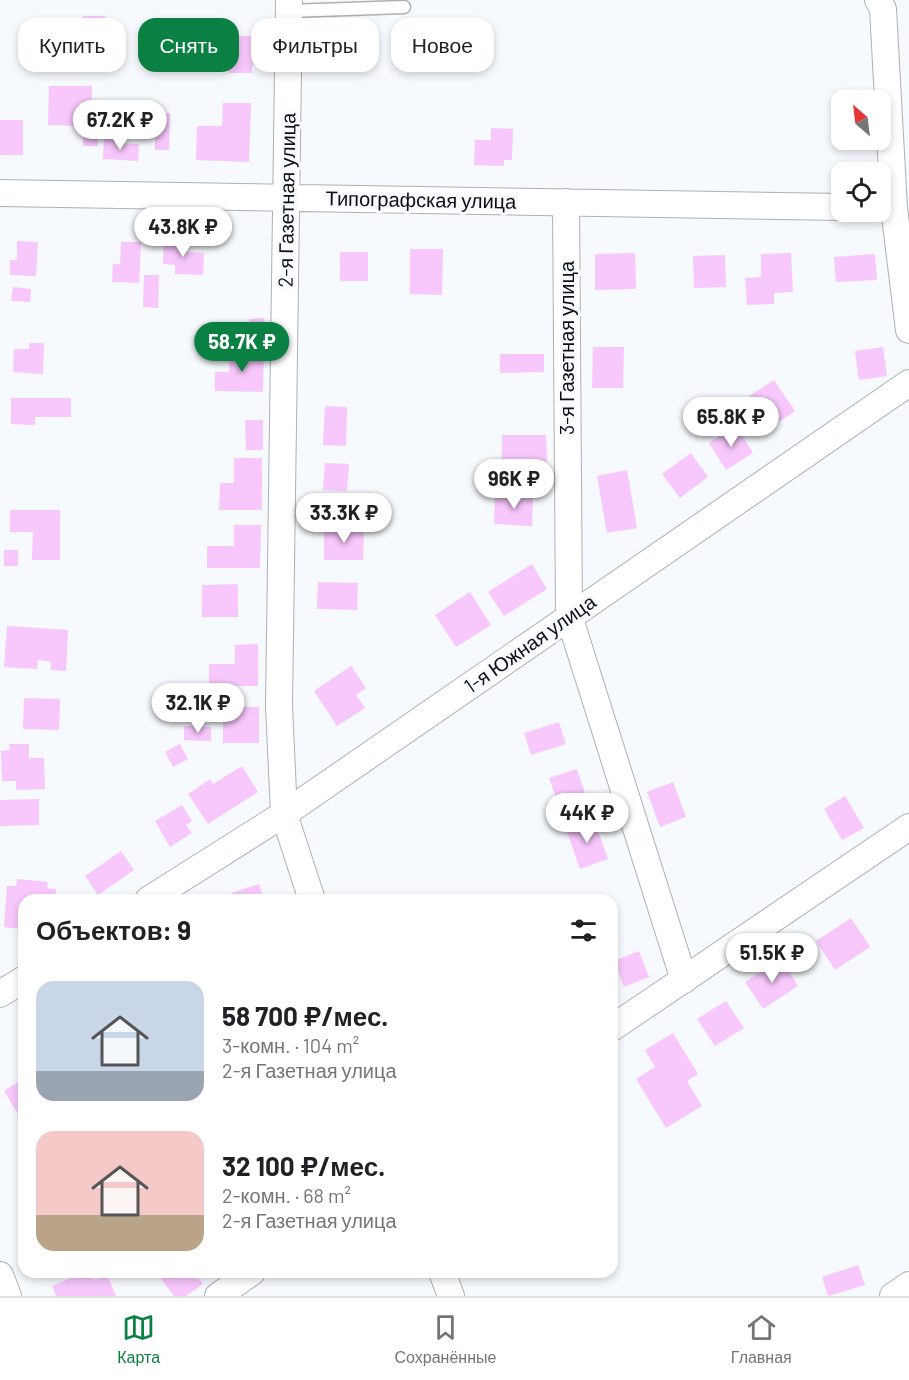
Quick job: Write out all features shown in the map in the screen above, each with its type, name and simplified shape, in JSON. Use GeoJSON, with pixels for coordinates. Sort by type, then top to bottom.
{"type":"FeatureCollection","features":[{"type":"Feature","properties":{"kind":"street"},"geometry":{"type":"LineString","coordinates":[[878,0],[883,9],[894,207],[909,330]]}},
{"type":"Feature","properties":{"kind":"street","name":"2-я Газетная улица"},"geometry":{"type":"LineString","coordinates":[[289,6],[279,706],[284,814],[310,894]]}},
{"type":"Feature","properties":{"kind":"street","name":"Типографская улица"},"geometry":{"type":"LineString","coordinates":[[0,193],[831,207]]}},
{"type":"Feature","properties":{"kind":"street","name":"3-я Газетная улица"},"geometry":{"type":"LineString","coordinates":[[566,202],[569,616],[684,980]]}},
{"type":"Feature","properties":{"kind":"street","name":"1-я Южная улица"},"geometry":{"type":"LineString","coordinates":[[157,894],[284,814],[909,383]]}},
{"type":"Feature","properties":{"kind":"street"},"geometry":{"type":"LineString","coordinates":[[618,1024],[909,827]]}},
{"type":"Feature","properties":{"kind":"street"},"geometry":{"type":"LineString","coordinates":[[0,994],[18,983]]}},
{"type":"Feature","properties":{"kind":"street"},"geometry":{"type":"LineString","coordinates":[[0,1275],[8,1296]]}},
{"type":"Feature","properties":{"kind":"street"},"geometry":{"type":"LineString","coordinates":[[218,1296],[244,1278]]}},
{"type":"Feature","properties":{"kind":"street"},"geometry":{"type":"LineString","coordinates":[[444,1278],[451,1296]]}},
{"type":"Feature","properties":{"kind":"street"},"geometry":{"type":"LineString","coordinates":[[893,1296],[909,1285]]}},
{"type":"Feature","properties":{"kind":"lane"},"geometry":{"type":"LineString","coordinates":[[289,6],[404,7]]}},
{"type":"Feature","properties":{"kind":"building"},"geometry":{"type":"Polygon","coordinates":[[[83,16],[105,16],[105,18],[83,18],[83,16]]]}},
{"type":"Feature","properties":{"kind":"building"},"geometry":{"type":"Polygon","coordinates":[[[239,36],[251,36],[252,73],[228,73],[239,72],[239,36]]]}},
{"type":"Feature","properties":{"kind":"building"},"geometry":{"type":"Polygon","coordinates":[[[49,86],[92,86],[91,114],[79,113],[79,126],[48,125],[49,86]]]}},
{"type":"Feature","properties":{"kind":"building"},"geometry":{"type":"Polygon","coordinates":[[[122,101],[142,101],[143,136],[114,137],[113,112],[122,112],[122,101]]]}},
{"type":"Feature","properties":{"kind":"building"},"geometry":{"type":"Polygon","coordinates":[[[223,103],[251,103],[249,162],[196,160],[197,126],[222,126],[223,103]]]}},
{"type":"Feature","properties":{"kind":"building"},"geometry":{"type":"Polygon","coordinates":[[[151,113],[170,113],[169,150],[155,150],[155,127],[151,127],[151,113]]]}},
{"type":"Feature","properties":{"kind":"building"},"geometry":{"type":"Polygon","coordinates":[[[83,118],[98,118],[98,146],[83,146],[83,118]]]}},
{"type":"Feature","properties":{"kind":"building"},"geometry":{"type":"Polygon","coordinates":[[[0,120],[23,120],[23,155],[0,155],[0,120]]]}},
{"type":"Feature","properties":{"kind":"building"},"geometry":{"type":"Polygon","coordinates":[[[491,128],[513,129],[512,160],[504,160],[504,166],[474,165],[475,140],[491,140],[491,128]]]}},
{"type":"Feature","properties":{"kind":"building"},"geometry":{"type":"Polygon","coordinates":[[[104,138],[118,139],[118,143],[139,144],[138,161],[103,159],[104,138]]]}},
{"type":"Feature","properties":{"kind":"building"},"geometry":{"type":"Polygon","coordinates":[[[164,240],[187,241],[186,252],[204,253],[203,275],[175,274],[175,265],[163,264],[164,240]]]}},
{"type":"Feature","properties":{"kind":"building"},"geometry":{"type":"Polygon","coordinates":[[[17,241],[38,242],[36,276],[10,275],[10,260],[17,260],[17,241]]]}},
{"type":"Feature","properties":{"kind":"building"},"geometry":{"type":"Polygon","coordinates":[[[121,242],[141,242],[139,283],[112,282],[113,264],[120,264],[121,242]]]}},
{"type":"Feature","properties":{"kind":"building"},"geometry":{"type":"Polygon","coordinates":[[[410,249],[443,249],[442,295],[410,294],[410,249]]]}},
{"type":"Feature","properties":{"kind":"building"},"geometry":{"type":"Polygon","coordinates":[[[340,252],[368,252],[368,281],[340,281],[340,252]]]}},
{"type":"Feature","properties":{"kind":"building"},"geometry":{"type":"Polygon","coordinates":[[[635,253],[636,289],[595,290],[595,254],[635,253]]]}},
{"type":"Feature","properties":{"kind":"building"},"geometry":{"type":"Polygon","coordinates":[[[791,253],[793,292],[774,293],[774,304],[747,305],[745,278],[761,277],[761,254],[791,253]]]}},
{"type":"Feature","properties":{"kind":"building"},"geometry":{"type":"Polygon","coordinates":[[[875,254],[877,280],[836,282],[834,257],[875,254]]]}},
{"type":"Feature","properties":{"kind":"building"},"geometry":{"type":"Polygon","coordinates":[[[725,255],[726,287],[694,288],[693,256],[725,255]]]}},
{"type":"Feature","properties":{"kind":"building"},"geometry":{"type":"Polygon","coordinates":[[[144,275],[159,275],[158,308],[143,307],[144,275]]]}},
{"type":"Feature","properties":{"kind":"building"},"geometry":{"type":"Polygon","coordinates":[[[13,287],[31,289],[30,302],[11,301],[13,287]]]}},
{"type":"Feature","properties":{"kind":"building"},"geometry":{"type":"Polygon","coordinates":[[[264,318],[264,342],[249,342],[249,319],[264,318]]]}},
{"type":"Feature","properties":{"kind":"building"},"geometry":{"type":"Polygon","coordinates":[[[29,343],[44,343],[43,374],[13,372],[14,349],[29,349],[29,343]]]}},
{"type":"Feature","properties":{"kind":"building"},"geometry":{"type":"Polygon","coordinates":[[[593,347],[624,347],[623,388],[592,388],[593,347]]]}},
{"type":"Feature","properties":{"kind":"building"},"geometry":{"type":"Polygon","coordinates":[[[883,347],[887,376],[859,380],[855,351],[883,347]]]}},
{"type":"Feature","properties":{"kind":"building"},"geometry":{"type":"Polygon","coordinates":[[[230,350],[264,351],[263,392],[215,391],[215,372],[229,372],[230,350]]]}},
{"type":"Feature","properties":{"kind":"building"},"geometry":{"type":"Polygon","coordinates":[[[500,354],[544,354],[544,372],[500,373],[500,354]]]}},
{"type":"Feature","properties":{"kind":"building"},"geometry":{"type":"Polygon","coordinates":[[[774,380],[795,411],[770,428],[749,396],[774,380]]]}},
{"type":"Feature","properties":{"kind":"building"},"geometry":{"type":"Polygon","coordinates":[[[11,398],[71,398],[71,417],[35,417],[35,425],[11,424],[11,398]]]}},
{"type":"Feature","properties":{"kind":"building"},"geometry":{"type":"Polygon","coordinates":[[[325,406],[347,407],[346,446],[323,445],[325,406]]]}},
{"type":"Feature","properties":{"kind":"building"},"geometry":{"type":"Polygon","coordinates":[[[245,420],[263,420],[263,450],[246,450],[245,420]]]}},
{"type":"Feature","properties":{"kind":"building"},"geometry":{"type":"Polygon","coordinates":[[[736,426],[753,453],[726,470],[709,443],[736,426]]]}},
{"type":"Feature","properties":{"kind":"building"},"geometry":{"type":"Polygon","coordinates":[[[502,435],[546,435],[547,462],[502,462],[502,435]]]}},
{"type":"Feature","properties":{"kind":"building"},"geometry":{"type":"Polygon","coordinates":[[[691,453],[708,477],[680,498],[662,474],[691,453]]]}},
{"type":"Feature","properties":{"kind":"building"},"geometry":{"type":"Polygon","coordinates":[[[234,458],[262,458],[262,510],[219,510],[220,483],[234,483],[234,458]]]}},
{"type":"Feature","properties":{"kind":"building"},"geometry":{"type":"Polygon","coordinates":[[[325,463],[349,464],[347,491],[323,490],[325,463]]]}},
{"type":"Feature","properties":{"kind":"building"},"geometry":{"type":"Polygon","coordinates":[[[627,470],[637,528],[607,533],[597,476],[627,470]]]}},
{"type":"Feature","properties":{"kind":"building"},"geometry":{"type":"Polygon","coordinates":[[[495,494],[533,496],[532,526],[494,524],[495,494]]]}},
{"type":"Feature","properties":{"kind":"building"},"geometry":{"type":"Polygon","coordinates":[[[10,510],[60,510],[60,560],[32,560],[33,532],[10,532],[10,510]]]}},
{"type":"Feature","properties":{"kind":"building"},"geometry":{"type":"Polygon","coordinates":[[[234,525],[261,525],[260,568],[207,568],[207,546],[234,546],[234,525]]]}},
{"type":"Feature","properties":{"kind":"building"},"geometry":{"type":"Polygon","coordinates":[[[324,527],[364,528],[363,560],[324,560],[324,527]]]}},
{"type":"Feature","properties":{"kind":"building"},"geometry":{"type":"Polygon","coordinates":[[[4,550],[18,550],[18,566],[4,566],[4,550]]]}},
{"type":"Feature","properties":{"kind":"building"},"geometry":{"type":"Polygon","coordinates":[[[532,564],[547,589],[504,616],[488,592],[532,564]]]}},
{"type":"Feature","properties":{"kind":"building"},"geometry":{"type":"Polygon","coordinates":[[[318,582],[358,583],[357,610],[317,609],[318,582]]]}},
{"type":"Feature","properties":{"kind":"building"},"geometry":{"type":"Polygon","coordinates":[[[238,584],[238,617],[202,617],[202,585],[238,584]]]}},
{"type":"Feature","properties":{"kind":"building"},"geometry":{"type":"Polygon","coordinates":[[[470,592],[491,625],[456,647],[435,615],[470,592]]]}},
{"type":"Feature","properties":{"kind":"building"},"geometry":{"type":"Polygon","coordinates":[[[7,626],[68,630],[66,671],[51,670],[51,662],[38,660],[37,669],[4,667],[7,626]]]}},
{"type":"Feature","properties":{"kind":"building"},"geometry":{"type":"Polygon","coordinates":[[[258,644],[258,686],[209,686],[209,664],[235,664],[235,645],[258,644]]]}},
{"type":"Feature","properties":{"kind":"building"},"geometry":{"type":"Polygon","coordinates":[[[351,666],[366,688],[356,695],[365,708],[337,726],[314,691],[351,666]]]}},
{"type":"Feature","properties":{"kind":"building"},"geometry":{"type":"Polygon","coordinates":[[[24,698],[60,699],[59,730],[23,729],[24,698]]]}},
{"type":"Feature","properties":{"kind":"building"},"geometry":{"type":"Polygon","coordinates":[[[223,707],[259,707],[259,743],[223,743],[223,707]]]}},
{"type":"Feature","properties":{"kind":"building"},"geometry":{"type":"Polygon","coordinates":[[[559,722],[566,744],[531,755],[524,733],[559,722]]]}},
{"type":"Feature","properties":{"kind":"building"},"geometry":{"type":"Polygon","coordinates":[[[184,726],[211,727],[211,741],[184,740],[184,726]]]}},
{"type":"Feature","properties":{"kind":"building"},"geometry":{"type":"Polygon","coordinates":[[[9,744],[29,744],[29,758],[44,758],[45,789],[16,790],[16,781],[2,781],[1,751],[10,750],[9,744]]]}},
{"type":"Feature","properties":{"kind":"building"},"geometry":{"type":"Polygon","coordinates":[[[180,744],[188,759],[173,767],[165,752],[180,744]]]}},
{"type":"Feature","properties":{"kind":"building"},"geometry":{"type":"Polygon","coordinates":[[[242,766],[258,792],[208,824],[188,794],[210,779],[213,784],[242,766]]]}},
{"type":"Feature","properties":{"kind":"building"},"geometry":{"type":"Polygon","coordinates":[[[577,769],[588,802],[561,811],[549,778],[577,769]]]}},
{"type":"Feature","properties":{"kind":"building"},"geometry":{"type":"Polygon","coordinates":[[[673,782],[686,817],[660,827],[647,792],[673,782]]]}},
{"type":"Feature","properties":{"kind":"building"},"geometry":{"type":"Polygon","coordinates":[[[845,796],[864,828],[842,840],[824,809],[845,796]]]}},
{"type":"Feature","properties":{"kind":"building"},"geometry":{"type":"Polygon","coordinates":[[[39,799],[39,825],[0,826],[0,800],[39,799]]]}},
{"type":"Feature","properties":{"kind":"building"},"geometry":{"type":"Polygon","coordinates":[[[182,805],[192,821],[186,825],[192,833],[170,847],[155,821],[182,805]]]}},
{"type":"Feature","properties":{"kind":"building"},"geometry":{"type":"Polygon","coordinates":[[[594,819],[608,859],[580,869],[566,829],[594,819]]]}},
{"type":"Feature","properties":{"kind":"building"},"geometry":{"type":"Polygon","coordinates":[[[121,851],[134,870],[99,894],[85,876],[121,851]]]}},
{"type":"Feature","properties":{"kind":"building"},"geometry":{"type":"Polygon","coordinates":[[[17,879],[48,882],[47,888],[56,889],[56,894],[18,894],[18,929],[4,927],[7,886],[16,886],[17,879]]]}},
{"type":"Feature","properties":{"kind":"building"},"geometry":{"type":"Polygon","coordinates":[[[259,884],[262,894],[231,894],[259,884]]]}},
{"type":"Feature","properties":{"kind":"building"},"geometry":{"type":"Polygon","coordinates":[[[851,918],[870,947],[835,970],[816,941],[851,918]]]}},
{"type":"Feature","properties":{"kind":"building"},"geometry":{"type":"Polygon","coordinates":[[[639,951],[649,977],[624,987],[618,971],[618,959],[639,951]]]}},
{"type":"Feature","properties":{"kind":"building"},"geometry":{"type":"Polygon","coordinates":[[[781,959],[798,986],[763,1009],[745,982],[781,959]]]}},
{"type":"Feature","properties":{"kind":"building"},"geometry":{"type":"Polygon","coordinates":[[[726,1001],[744,1028],[715,1046],[697,1019],[726,1001]]]}},
{"type":"Feature","properties":{"kind":"building"},"geometry":{"type":"Polygon","coordinates":[[[673,1033],[698,1074],[687,1081],[702,1106],[666,1128],[636,1079],[655,1067],[645,1050],[673,1033]]]}},
{"type":"Feature","properties":{"kind":"building"},"geometry":{"type":"Polygon","coordinates":[[[18,1082],[18,1114],[4,1091],[18,1082]]]}},
{"type":"Feature","properties":{"kind":"building"},"geometry":{"type":"Polygon","coordinates":[[[858,1265],[865,1285],[828,1296],[822,1277],[858,1265]]]}},
{"type":"Feature","properties":{"kind":"building"},"geometry":{"type":"Polygon","coordinates":[[[71,1278],[94,1278],[95,1280],[108,1278],[116,1296],[56,1296],[52,1286],[71,1278]]]}},
{"type":"Feature","properties":{"kind":"building"},"geometry":{"type":"Polygon","coordinates":[[[160,1278],[198,1278],[203,1284],[186,1296],[174,1296],[160,1278]]]}}]}
